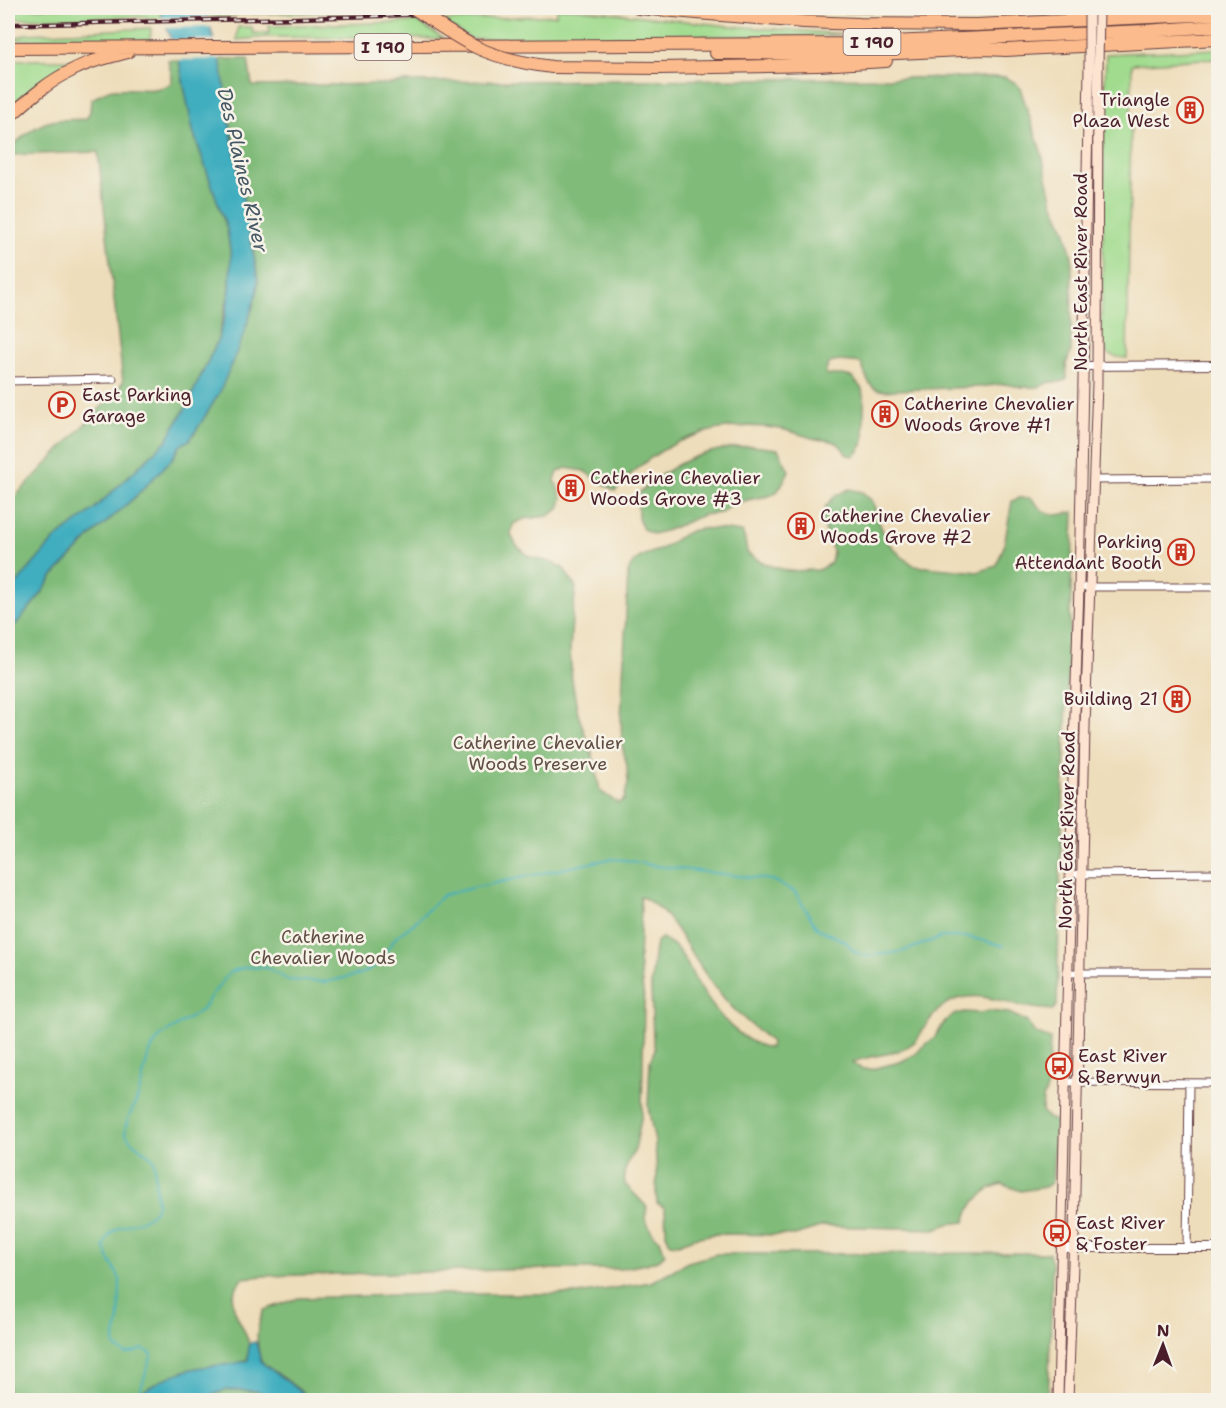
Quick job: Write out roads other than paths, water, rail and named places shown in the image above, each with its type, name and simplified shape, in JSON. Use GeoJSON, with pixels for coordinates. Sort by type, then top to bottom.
{"type":"FeatureCollection","features":[{"type":"Feature","properties":{"kind":"highway"},"geometry":{"type":"LineString","coordinates":[[413,8],[466,41],[492,54],[536,65],[561,67],[659,68],[848,64],[1006,50]]}},
{"type":"Feature","properties":{"kind":"highway"},"geometry":{"type":"LineString","coordinates":[[638,8],[733,17],[860,24],[976,25],[1218,14]]}},
{"type":"Feature","properties":{"kind":"highway"},"geometry":{"type":"LineString","coordinates":[[679,8],[733,17]]}},
{"type":"Feature","properties":{"kind":"highway","name":"I 190"},"geometry":{"type":"LineString","coordinates":[[8,48],[843,44],[1218,26]]}},
{"type":"Feature","properties":{"kind":"highway"},"geometry":{"type":"LineString","coordinates":[[526,45],[716,52],[877,54],[1218,39]]}},
{"type":"Feature","properties":{"kind":"highway"},"geometry":{"type":"LineString","coordinates":[[8,118],[37,93],[71,70],[103,58],[154,47]]}},
{"type":"Feature","properties":{"kind":"main road","name":"North East River Road"},"geometry":{"type":"LineString","coordinates":[[1068,1401],[1074,1248],[1085,727],[1097,366],[1094,68],[1089,8]]}},
{"type":"Feature","properties":{"kind":"main road","name":"North East River Road"},"geometry":{"type":"LineString","coordinates":[[1058,1401],[1083,366],[1094,68],[1099,8]]}},
{"type":"Feature","properties":{"kind":"street"},"geometry":{"type":"LineString","coordinates":[[1083,366],[1218,365]]}},
{"type":"Feature","properties":{"kind":"street"},"geometry":{"type":"LineString","coordinates":[[8,381],[113,379]]}},
{"type":"Feature","properties":{"kind":"street"},"geometry":{"type":"LineString","coordinates":[[1094,480],[1218,479]]}},
{"type":"Feature","properties":{"kind":"street"},"geometry":{"type":"LineString","coordinates":[[1079,587],[1218,587]]}},
{"type":"Feature","properties":{"kind":"street"},"geometry":{"type":"LineString","coordinates":[[1070,874],[1218,873]]}},
{"type":"Feature","properties":{"kind":"street"},"geometry":{"type":"LineString","coordinates":[[1068,973],[1218,973]]}},
{"type":"Feature","properties":{"kind":"street"},"geometry":{"type":"LineString","coordinates":[[1065,1082],[1218,1083]]}},
{"type":"Feature","properties":{"kind":"street"},"geometry":{"type":"LineString","coordinates":[[1187,1248],[1189,1083]]}},
{"type":"Feature","properties":{"kind":"street"},"geometry":{"type":"LineString","coordinates":[[1061,1248],[1218,1248]]}},
{"type":"Feature","properties":{"kind":"water"},"geometry":{"type":"Polygon","coordinates":[[[159,8],[205,8],[222,68],[229,120],[258,279],[257,292],[244,334],[219,394],[194,434],[180,446],[172,459],[135,497],[92,535],[52,577],[8,634],[8,596],[23,576],[54,540],[93,510],[166,441],[201,376],[217,342],[225,316],[230,289],[231,256],[227,229],[193,131],[179,60],[159,8]]]}},
{"type":"Feature","properties":{"kind":"water"},"geometry":{"type":"Polygon","coordinates":[[[256,1342],[261,1362],[312,1400],[276,1400],[257,1391],[225,1390],[202,1400],[128,1400],[184,1371],[248,1360],[249,1343],[256,1342]]]}},
{"type":"Feature","properties":{"kind":"waterway"},"geometry":{"type":"LineString","coordinates":[[137,1400],[152,1354],[143,1349],[126,1354],[115,1347],[114,1340],[119,1320],[120,1279],[104,1246],[112,1232],[148,1217],[157,1206],[154,1159],[131,1141],[125,1133],[126,1124],[136,1102],[155,1043],[161,1036],[202,1010],[230,972],[246,967],[267,968],[288,980],[326,982],[361,974],[375,966],[397,936],[443,895],[609,859],[772,880],[795,892],[817,928],[846,942],[855,952],[866,956],[901,952],[942,937],[968,937],[1004,946]]}},
{"type":"Feature","properties":{"kind":"railway"},"geometry":{"type":"LineString","coordinates":[[8,24],[379,16],[557,8]]}},
{"type":"Feature","properties":{"kind":"railway"},"geometry":{"type":"LineString","coordinates":[[846,11],[983,12],[1085,8]]}},
{"type":"Feature","properties":{"kind":"place","name":"Triangle Plaza West"},"geometry":{"type":"Point","coordinates":[1190,110]}},
{"type":"Feature","properties":{"kind":"place","name":"East Parking Garage"},"geometry":{"type":"Point","coordinates":[62,405]}},
{"type":"Feature","properties":{"kind":"place","name":"Catherine Chevalier Woods Grove #1"},"geometry":{"type":"Point","coordinates":[885,414]}},
{"type":"Feature","properties":{"kind":"place","name":"Catherine Chevalier Woods Grove #3"},"geometry":{"type":"Point","coordinates":[571,488]}},
{"type":"Feature","properties":{"kind":"place","name":"Catherine Chevalier Woods Grove #2"},"geometry":{"type":"Point","coordinates":[801,526]}},
{"type":"Feature","properties":{"kind":"place","name":"Parking Attendant Booth"},"geometry":{"type":"Point","coordinates":[1181,552]}},
{"type":"Feature","properties":{"kind":"place","name":"Building 21"},"geometry":{"type":"Point","coordinates":[1177,699]}},
{"type":"Feature","properties":{"kind":"place","name":"East River & Berwyn"},"geometry":{"type":"Point","coordinates":[1059,1066]}},
{"type":"Feature","properties":{"kind":"place","name":"East River & Foster"},"geometry":{"type":"Point","coordinates":[1057,1233]}},
{"type":"Feature","properties":{"kind":"water label","name":"Des Plaines River"},"geometry":{"type":"Point","coordinates":[243,170]}},
{"type":"Feature","properties":{"kind":"park label","name":"Catherine Chevalier Woods Preserve"},"geometry":{"type":"Point","coordinates":[538,753]}},
{"type":"Feature","properties":{"kind":"park label","name":"Catherine Chevalier Woods"},"geometry":{"type":"Point","coordinates":[323,947]}}]}
